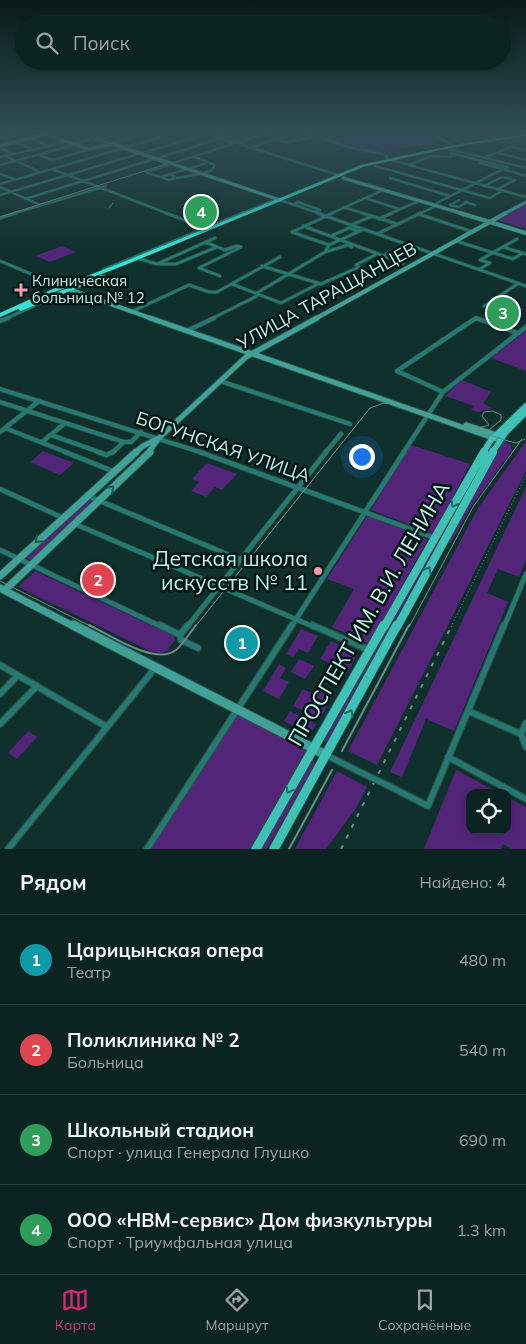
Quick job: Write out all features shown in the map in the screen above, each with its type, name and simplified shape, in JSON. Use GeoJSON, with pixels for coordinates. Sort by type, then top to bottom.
{"type":"FeatureCollection","features":[{"type":"Feature","properties":{"kind":"highway"},"geometry":{"type":"LineString","coordinates":[[0,316],[71,290],[347,172]]}},
{"type":"Feature","properties":{"kind":"highway"},"geometry":{"type":"LineString","coordinates":[[41,300],[62,287],[207,228],[358,172]]}},
{"type":"Feature","properties":{"kind":"highway"},"geometry":{"type":"LineString","coordinates":[[324,181],[331,183]]}},
{"type":"Feature","properties":{"kind":"highway"},"geometry":{"type":"LineString","coordinates":[[86,277],[93,277],[94,280]]}},
{"type":"Feature","properties":{"kind":"main road","name":"ПРОСПЕКТ ИМ. В.И. ЛЕНИНА"},"geometry":{"type":"LineString","coordinates":[[256,849],[435,538],[498,437],[526,406]]}},
{"type":"Feature","properties":{"kind":"main road","name":"ПРОСПЕКТ ИМ. В.И. ЛЕНИНА"},"geometry":{"type":"LineString","coordinates":[[274,849],[444,541],[498,437],[526,412]]}},
{"type":"Feature","properties":{"kind":"main road"},"geometry":{"type":"LineString","coordinates":[[435,538],[444,541]]}},
{"type":"Feature","properties":{"kind":"street"},"geometry":{"type":"LineString","coordinates":[[0,186],[15,179],[43,172]]}},
{"type":"Feature","properties":{"kind":"street"},"geometry":{"type":"LineString","coordinates":[[58,172],[81,181],[104,187],[207,228]]}},
{"type":"Feature","properties":{"kind":"street"},"geometry":{"type":"LineString","coordinates":[[0,195],[77,172]]}},
{"type":"Feature","properties":{"kind":"street"},"geometry":{"type":"LineString","coordinates":[[25,199],[112,172]]}},
{"type":"Feature","properties":{"kind":"street"},"geometry":{"type":"LineString","coordinates":[[147,172],[169,180],[207,172]]}},
{"type":"Feature","properties":{"kind":"street"},"geometry":{"type":"LineString","coordinates":[[161,177],[177,172]]}},
{"type":"Feature","properties":{"kind":"street"},"geometry":{"type":"LineString","coordinates":[[193,172],[526,286]]}},
{"type":"Feature","properties":{"kind":"street"},"geometry":{"type":"LineString","coordinates":[[327,172],[338,175]]}},
{"type":"Feature","properties":{"kind":"street"},"geometry":{"type":"LineString","coordinates":[[395,172],[490,198],[502,191]]}},
{"type":"Feature","properties":{"kind":"street"},"geometry":{"type":"LineString","coordinates":[[432,172],[526,197]]}},
{"type":"Feature","properties":{"kind":"street"},"geometry":{"type":"LineString","coordinates":[[377,234],[501,172]]}},
{"type":"Feature","properties":{"kind":"street"},"geometry":{"type":"LineString","coordinates":[[510,172],[526,176]]}},
{"type":"Feature","properties":{"kind":"street"},"geometry":{"type":"LineString","coordinates":[[0,174],[15,179]]}},
{"type":"Feature","properties":{"kind":"street"},"geometry":{"type":"LineString","coordinates":[[169,174],[178,178]]}},
{"type":"Feature","properties":{"kind":"street"},"geometry":{"type":"LineString","coordinates":[[484,186],[502,177],[514,180],[497,190]]}},
{"type":"Feature","properties":{"kind":"street"},"geometry":{"type":"LineString","coordinates":[[344,178],[526,232]]}},
{"type":"Feature","properties":{"kind":"street"},"geometry":{"type":"LineString","coordinates":[[344,178],[435,205],[456,208],[467,202]]}},
{"type":"Feature","properties":{"kind":"street"},"geometry":{"type":"LineString","coordinates":[[390,178],[475,205]]}},
{"type":"Feature","properties":{"kind":"street"},"geometry":{"type":"LineString","coordinates":[[0,186],[40,206]]}},
{"type":"Feature","properties":{"kind":"street"},"geometry":{"type":"LineString","coordinates":[[0,218],[104,187]]}},
{"type":"Feature","properties":{"kind":"street"},"geometry":{"type":"LineString","coordinates":[[329,245],[292,232],[383,190]]}},
{"type":"Feature","properties":{"kind":"street"},"geometry":{"type":"LineString","coordinates":[[365,198],[399,209]]}},
{"type":"Feature","properties":{"kind":"street"},"geometry":{"type":"LineString","coordinates":[[459,200],[450,205],[490,222]]}},
{"type":"Feature","properties":{"kind":"street"},"geometry":{"type":"LineString","coordinates":[[379,219],[419,201]]}},
{"type":"Feature","properties":{"kind":"street"},"geometry":{"type":"LineString","coordinates":[[293,205],[298,202],[320,210],[314,212]]}},
{"type":"Feature","properties":{"kind":"street","name":"УЛИЦА ТАРАЩАНЦЕВ"},"geometry":{"type":"LineString","coordinates":[[0,576],[143,446],[159,438],[252,353],[526,202]]}},
{"type":"Feature","properties":{"kind":"street"},"geometry":{"type":"LineString","coordinates":[[343,207],[397,224]]}},
{"type":"Feature","properties":{"kind":"street"},"geometry":{"type":"LineString","coordinates":[[418,214],[473,232]]}},
{"type":"Feature","properties":{"kind":"street"},"geometry":{"type":"LineString","coordinates":[[351,225],[370,216]]}},
{"type":"Feature","properties":{"kind":"street"},"geometry":{"type":"LineString","coordinates":[[303,226],[403,263],[400,264],[408,267]]}},
{"type":"Feature","properties":{"kind":"street"},"geometry":{"type":"LineString","coordinates":[[103,270],[207,228]]}},
{"type":"Feature","properties":{"kind":"street"},"geometry":{"type":"LineString","coordinates":[[330,236],[350,228],[359,231]]}},
{"type":"Feature","properties":{"kind":"street"},"geometry":{"type":"LineString","coordinates":[[325,252],[329,245],[364,229]]}},
{"type":"Feature","properties":{"kind":"street"},"geometry":{"type":"LineString","coordinates":[[157,264],[215,238]]}},
{"type":"Feature","properties":{"kind":"street"},"geometry":{"type":"LineString","coordinates":[[480,269],[490,263],[480,260],[517,239]]}},
{"type":"Feature","properties":{"kind":"street"},"geometry":{"type":"LineString","coordinates":[[456,241],[514,259],[524,254]]}},
{"type":"Feature","properties":{"kind":"street"},"geometry":{"type":"LineString","coordinates":[[205,242],[226,250],[236,246],[241,247],[199,268],[220,276]]}},
{"type":"Feature","properties":{"kind":"street"},"geometry":{"type":"LineString","coordinates":[[189,330],[244,303],[287,274],[325,252],[348,245],[381,256],[406,244]]}},
{"type":"Feature","properties":{"kind":"street"},"geometry":{"type":"LineString","coordinates":[[140,259],[157,264],[176,264],[217,247]]}},
{"type":"Feature","properties":{"kind":"street"},"geometry":{"type":"LineString","coordinates":[[503,247],[524,254]]}},
{"type":"Feature","properties":{"kind":"street"},"geometry":{"type":"LineString","coordinates":[[232,284],[281,303],[359,267],[356,265],[375,255]]}},
{"type":"Feature","properties":{"kind":"street"},"geometry":{"type":"LineString","coordinates":[[133,311],[190,285],[213,292],[232,284],[280,257]]}},
{"type":"Feature","properties":{"kind":"street"},"geometry":{"type":"LineString","coordinates":[[0,261],[62,287]]}},
{"type":"Feature","properties":{"kind":"street"},"geometry":{"type":"LineString","coordinates":[[262,266],[320,284]]}},
{"type":"Feature","properties":{"kind":"street"},"geometry":{"type":"LineString","coordinates":[[484,306],[519,284]]}},
{"type":"Feature","properties":{"kind":"street"},"geometry":{"type":"LineString","coordinates":[[71,290],[498,437]]}},
{"type":"Feature","properties":{"kind":"street"},"geometry":{"type":"LineString","coordinates":[[0,321],[41,300]]}},
{"type":"Feature","properties":{"kind":"street"},"geometry":{"type":"LineString","coordinates":[[443,392],[397,371],[476,318],[517,333]]}},
{"type":"Feature","properties":{"kind":"street"},"geometry":{"type":"LineString","coordinates":[[147,849],[443,392],[526,327]]}},
{"type":"Feature","properties":{"kind":"street"},"geometry":{"type":"LineString","coordinates":[[220,381],[350,424]]}},
{"type":"Feature","properties":{"kind":"street","name":"БОГУНСКАЯ УЛИЦА"},"geometry":{"type":"LineString","coordinates":[[1,391],[159,438],[435,538]]}},
{"type":"Feature","properties":{"kind":"street"},"geometry":{"type":"LineString","coordinates":[[0,432],[39,401]]}},
{"type":"Feature","properties":{"kind":"street"},"geometry":{"type":"LineString","coordinates":[[0,402],[124,442],[143,446]]}},
{"type":"Feature","properties":{"kind":"street"},"geometry":{"type":"LineString","coordinates":[[42,442],[65,423]]}},
{"type":"Feature","properties":{"kind":"street"},"geometry":{"type":"LineString","coordinates":[[5,428],[115,472]]}},
{"type":"Feature","properties":{"kind":"street"},"geometry":{"type":"LineString","coordinates":[[131,442],[140,432]]}},
{"type":"Feature","properties":{"kind":"street"},"geometry":{"type":"LineString","coordinates":[[180,635],[342,434]]}},
{"type":"Feature","properties":{"kind":"street"},"geometry":{"type":"LineString","coordinates":[[50,435],[106,455],[110,455],[124,442]]}},
{"type":"Feature","properties":{"kind":"street","name":"УЛИЦА ТАРАЩАНЦЕВ"},"geometry":{"type":"LineString","coordinates":[[2,591],[154,449],[159,438]]}},
{"type":"Feature","properties":{"kind":"street"},"geometry":{"type":"LineString","coordinates":[[0,489],[63,518]]}},
{"type":"Feature","properties":{"kind":"street"},"geometry":{"type":"LineString","coordinates":[[88,496],[240,560]]}},
{"type":"Feature","properties":{"kind":"street"},"geometry":{"type":"LineString","coordinates":[[75,524],[369,650]]}},
{"type":"Feature","properties":{"kind":"street"},"geometry":{"type":"LineString","coordinates":[[0,550],[180,635],[181,640],[198,648]]}},
{"type":"Feature","properties":{"kind":"street"},"geometry":{"type":"LineString","coordinates":[[2,591],[156,667],[428,806],[526,574]]}},
{"type":"Feature","properties":{"kind":"street"},"geometry":{"type":"LineString","coordinates":[[0,665],[107,727]]}},
{"type":"Feature","properties":{"kind":"street"},"geometry":{"type":"LineString","coordinates":[[8,849],[156,667]]}},
{"type":"Feature","properties":{"kind":"street"},"geometry":{"type":"LineString","coordinates":[[0,694],[18,675]]}},
{"type":"Feature","properties":{"kind":"street"},"geometry":{"type":"LineString","coordinates":[[0,724],[37,686]]}},
{"type":"Feature","properties":{"kind":"street"},"geometry":{"type":"LineString","coordinates":[[468,711],[521,734]]}},
{"type":"Feature","properties":{"kind":"street"},"geometry":{"type":"LineString","coordinates":[[526,723],[521,734],[526,747]]}},
{"type":"Feature","properties":{"kind":"street"},"geometry":{"type":"LineString","coordinates":[[448,757],[526,799]]}},
{"type":"Feature","properties":{"kind":"shaded area"},"geometry":{"type":"Polygon","coordinates":[[[526,204],[526,229],[496,220],[526,204]]]}},
{"type":"Feature","properties":{"kind":"shaded area"},"geometry":{"type":"Polygon","coordinates":[[[62,246],[76,252],[50,262],[35,256],[62,246]]]}},
{"type":"Feature","properties":{"kind":"shaded area"},"geometry":{"type":"Polygon","coordinates":[[[503,302],[524,309],[503,324],[482,316],[503,302]]]}},
{"type":"Feature","properties":{"kind":"shaded area"},"geometry":{"type":"Polygon","coordinates":[[[526,331],[526,371],[491,358],[526,331]]]}},
{"type":"Feature","properties":{"kind":"shaded area"},"geometry":{"type":"Polygon","coordinates":[[[462,380],[491,392],[483,403],[492,408],[478,412],[471,410],[474,406],[445,396],[462,380]]]}},
{"type":"Feature","properties":{"kind":"shaded area"},"geometry":{"type":"Polygon","coordinates":[[[504,441],[511,445],[512,451],[472,505],[451,543],[448,542],[504,441]]]}},
{"type":"Feature","properties":{"kind":"shaded area"},"geometry":{"type":"Polygon","coordinates":[[[526,441],[526,471],[377,765],[348,751],[478,508],[526,441]]]}},
{"type":"Feature","properties":{"kind":"shaded area"},"geometry":{"type":"Polygon","coordinates":[[[411,445],[470,464],[434,534],[371,510],[411,445]]]}},
{"type":"Feature","properties":{"kind":"shaded area"},"geometry":{"type":"Polygon","coordinates":[[[43,451],[74,463],[60,475],[30,462],[43,451]]]}},
{"type":"Feature","properties":{"kind":"shaded area"},"geometry":{"type":"Polygon","coordinates":[[[207,463],[237,474],[222,490],[215,487],[206,497],[191,491],[199,482],[192,479],[207,463]]]}},
{"type":"Feature","properties":{"kind":"shaded area"},"geometry":{"type":"Polygon","coordinates":[[[526,487],[526,560],[519,577],[498,569],[487,593],[508,602],[454,731],[426,719],[402,777],[390,772],[526,487]]]}},
{"type":"Feature","properties":{"kind":"shaded area"},"geometry":{"type":"Polygon","coordinates":[[[88,497],[96,501],[32,561],[23,556],[88,497]]]}},
{"type":"Feature","properties":{"kind":"shaded area"},"geometry":{"type":"Polygon","coordinates":[[[367,516],[428,539],[370,644],[332,627],[354,589],[327,579],[367,516]]]}},
{"type":"Feature","properties":{"kind":"shaded area"},"geometry":{"type":"Polygon","coordinates":[[[436,541],[439,542],[327,742],[322,739],[436,541]]]}},
{"type":"Feature","properties":{"kind":"shaded area"},"geometry":{"type":"Polygon","coordinates":[[[35,571],[174,636],[175,640],[169,648],[171,649],[161,653],[152,652],[18,587],[35,571]]]}},
{"type":"Feature","properties":{"kind":"shaded area"},"geometry":{"type":"Polygon","coordinates":[[[301,629],[318,636],[308,653],[299,649],[293,657],[286,654],[301,629]]]}},
{"type":"Feature","properties":{"kind":"shaded area"},"geometry":{"type":"Polygon","coordinates":[[[331,641],[358,654],[346,675],[331,668],[333,665],[320,659],[331,641]]]}},
{"type":"Feature","properties":{"kind":"shaded area"},"geometry":{"type":"Polygon","coordinates":[[[299,659],[314,666],[305,679],[291,672],[299,659]]]}},
{"type":"Feature","properties":{"kind":"shaded area"},"geometry":{"type":"Polygon","coordinates":[[[279,664],[286,668],[280,678],[289,682],[279,699],[263,691],[279,664]]]}},
{"type":"Feature","properties":{"kind":"shaded area"},"geometry":{"type":"Polygon","coordinates":[[[303,689],[317,695],[320,691],[332,697],[320,719],[293,706],[303,689]]]}},
{"type":"Feature","properties":{"kind":"shaded area"},"geometry":{"type":"Polygon","coordinates":[[[290,711],[316,724],[310,735],[284,721],[290,711]]]}},
{"type":"Feature","properties":{"kind":"shaded area"},"geometry":{"type":"Polygon","coordinates":[[[237,713],[306,751],[250,849],[148,849],[237,713]]]}},
{"type":"Feature","properties":{"kind":"shaded area"},"geometry":{"type":"Polygon","coordinates":[[[28,731],[37,737],[17,759],[8,753],[28,731]]]}},
{"type":"Feature","properties":{"kind":"shaded area"},"geometry":{"type":"Polygon","coordinates":[[[314,761],[315,764],[267,849],[261,849],[310,762],[314,761]]]}},
{"type":"Feature","properties":{"kind":"shaded area"},"geometry":{"type":"Polygon","coordinates":[[[456,770],[492,789],[466,789],[466,834],[511,834],[511,799],[526,807],[526,849],[512,849],[503,844],[501,849],[424,849],[456,770]]]}},
{"type":"Feature","properties":{"kind":"shaded area"},"geometry":{"type":"Polygon","coordinates":[[[337,771],[367,787],[356,808],[326,849],[295,849],[337,771]]]}},
{"type":"Feature","properties":{"kind":"tram line"},"geometry":{"type":"LineString","coordinates":[[0,217],[142,172]]}},
{"type":"Feature","properties":{"kind":"tram line"},"geometry":{"type":"LineString","coordinates":[[109,208],[113,203]]}},
{"type":"Feature","properties":{"kind":"tram line"},"geometry":{"type":"LineString","coordinates":[[195,627],[370,408],[384,403],[396,404],[508,441],[516,443],[521,441]]}},
{"type":"Feature","properties":{"kind":"tram line"},"geometry":{"type":"LineString","coordinates":[[475,429],[489,425],[482,416],[484,412],[493,411],[501,415],[501,420],[489,430],[479,431]]}},
{"type":"Feature","properties":{"kind":"tram line"},"geometry":{"type":"LineString","coordinates":[[521,441],[525,439]]}},
{"type":"Feature","properties":{"kind":"tram line"},"geometry":{"type":"LineString","coordinates":[[409,627],[473,507],[521,441]]}},
{"type":"Feature","properties":{"kind":"tram line"},"geometry":{"type":"LineString","coordinates":[[0,581],[92,627]]}},
{"type":"Feature","properties":{"kind":"tram line"},"geometry":{"type":"LineString","coordinates":[[89,625],[120,642],[145,652],[156,654],[167,654],[176,650],[196,625]]}},
{"type":"Feature","properties":{"kind":"tram line"},"geometry":{"type":"LineString","coordinates":[[342,751],[409,625]]}},
{"type":"Feature","properties":{"kind":"tram line"},"geometry":{"type":"LineString","coordinates":[[289,849],[332,770]]}},
{"type":"Feature","properties":{"kind":"railway"},"geometry":{"type":"LineString","coordinates":[[451,627],[526,475]]}},
{"type":"Feature","properties":{"kind":"railway"},"geometry":{"type":"LineString","coordinates":[[341,849],[452,625]]}},
{"type":"Feature","properties":{"kind":"place","name":"ООО «НВМ-сервис» Дом физкультуры"},"geometry":{"type":"Point","coordinates":[201,212]}},
{"type":"Feature","properties":{"kind":"place","name":"Клиническая больница № 12"},"geometry":{"type":"Point","coordinates":[21,290]}},
{"type":"Feature","properties":{"kind":"place","name":"Школьный стадион"},"geometry":{"type":"Point","coordinates":[503,313]}},
{"type":"Feature","properties":{"kind":"place","name":"Детская школа искусств № 11"},"geometry":{"type":"Point","coordinates":[318,571]}},
{"type":"Feature","properties":{"kind":"place","name":"Поликлиника № 2"},"geometry":{"type":"Point","coordinates":[98,580]}},
{"type":"Feature","properties":{"kind":"place","name":"Царицынская опера"},"geometry":{"type":"Point","coordinates":[242,643]}}]}
